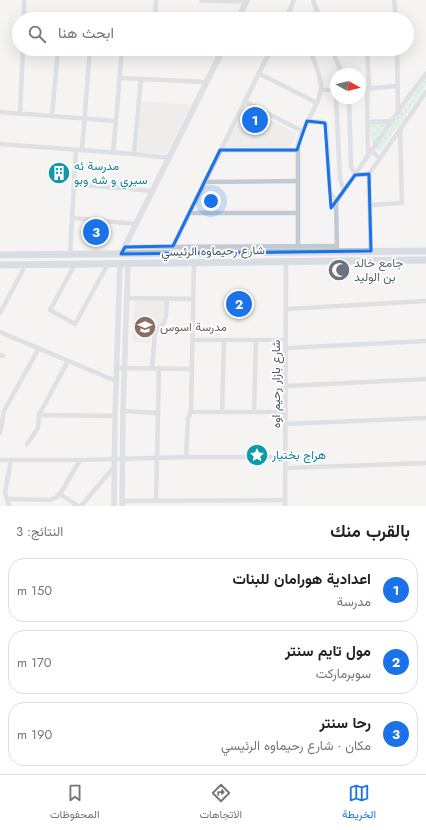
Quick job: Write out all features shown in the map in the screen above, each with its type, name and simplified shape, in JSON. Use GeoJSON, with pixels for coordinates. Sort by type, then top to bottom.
{"type":"FeatureCollection","features":[{"type":"Feature","properties":{"kind":"main road"},"geometry":{"type":"LineString","coordinates":[[242,12],[247,1]]}},
{"type":"Feature","properties":{"kind":"main road"},"geometry":{"type":"LineString","coordinates":[[121,254],[219,56]]}},
{"type":"Feature","properties":{"kind":"main road","name":"شارع رحيماوه الرئيسي"},"geometry":{"type":"LineString","coordinates":[[0,255],[337,249],[371,251],[426,251]]}},
{"type":"Feature","properties":{"kind":"main road"},"geometry":{"type":"LineString","coordinates":[[50,254],[55,258],[50,264]]}},
{"type":"Feature","properties":{"kind":"main road"},"geometry":{"type":"LineString","coordinates":[[64,264],[59,258],[60,256],[67,254]]}},
{"type":"Feature","properties":{"kind":"main road","name":"شارع رحيماوه الرئيسي"},"geometry":{"type":"LineString","coordinates":[[0,265],[120,264],[128,267],[194,263],[426,260]]}},
{"type":"Feature","properties":{"kind":"street"},"geometry":{"type":"LineString","coordinates":[[24,0],[24,12]]}},
{"type":"Feature","properties":{"kind":"street"},"geometry":{"type":"LineString","coordinates":[[155,12],[156,0]]}},
{"type":"Feature","properties":{"kind":"street"},"geometry":{"type":"LineString","coordinates":[[202,0],[247,1]]}},
{"type":"Feature","properties":{"kind":"street"},"geometry":{"type":"LineString","coordinates":[[289,12],[294,0]]}},
{"type":"Feature","properties":{"kind":"street"},"geometry":{"type":"LineString","coordinates":[[313,0],[317,12]]}},
{"type":"Feature","properties":{"kind":"street"},"geometry":{"type":"LineString","coordinates":[[394,0],[395,12]]}},
{"type":"Feature","properties":{"kind":"street"},"geometry":{"type":"LineString","coordinates":[[20,113],[23,56]]}},
{"type":"Feature","properties":{"kind":"street"},"geometry":{"type":"LineString","coordinates":[[52,116],[57,56]]}},
{"type":"Feature","properties":{"kind":"street"},"geometry":{"type":"LineString","coordinates":[[82,150],[90,56]]}},
{"type":"Feature","properties":{"kind":"street"},"geometry":{"type":"LineString","coordinates":[[113,153],[122,56]]}},
{"type":"Feature","properties":{"kind":"street"},"geometry":{"type":"LineString","coordinates":[[173,246],[267,56]]}},
{"type":"Feature","properties":{"kind":"street"},"geometry":{"type":"LineString","coordinates":[[298,245],[297,150],[302,131],[317,103],[321,90],[316,67],[311,56]]}},
{"type":"Feature","properties":{"kind":"street"},"geometry":{"type":"LineString","coordinates":[[335,56],[340,68]]}},
{"type":"Feature","properties":{"kind":"street"},"geometry":{"type":"LineString","coordinates":[[367,56],[369,153]]}},
{"type":"Feature","properties":{"kind":"street"},"geometry":{"type":"LineString","coordinates":[[397,56],[398,112]]}},
{"type":"Feature","properties":{"kind":"street"},"geometry":{"type":"LineString","coordinates":[[258,73],[317,103]]}},
{"type":"Feature","properties":{"kind":"street"},"geometry":{"type":"LineString","coordinates":[[125,247],[298,245],[337,249],[337,201],[369,153],[426,74]]}},
{"type":"Feature","properties":{"kind":"street"},"geometry":{"type":"LineString","coordinates":[[120,78],[206,82]]}},
{"type":"Feature","properties":{"kind":"street"},"geometry":{"type":"LineString","coordinates":[[134,154],[141,79]]}},
{"type":"Feature","properties":{"kind":"street"},"geometry":{"type":"LineString","coordinates":[[368,88],[398,86]]}},
{"type":"Feature","properties":{"kind":"street"},"geometry":{"type":"LineString","coordinates":[[321,90],[330,90]]}},
{"type":"Feature","properties":{"kind":"street"},"geometry":{"type":"LineString","coordinates":[[371,251],[369,174],[426,92]]}},
{"type":"Feature","properties":{"kind":"street"},"geometry":{"type":"LineString","coordinates":[[244,101],[302,131]]}},
{"type":"Feature","properties":{"kind":"street"},"geometry":{"type":"LineString","coordinates":[[336,104],[340,179],[344,190]]}},
{"type":"Feature","properties":{"kind":"street"},"geometry":{"type":"LineString","coordinates":[[349,104],[351,166],[355,175]]}},
{"type":"Feature","properties":{"kind":"street"},"geometry":{"type":"LineString","coordinates":[[0,112],[116,121]]}},
{"type":"Feature","properties":{"kind":"street"},"geometry":{"type":"LineString","coordinates":[[307,121],[323,122],[326,125],[330,190],[331,194],[337,201]]}},
{"type":"Feature","properties":{"kind":"street"},"geometry":{"type":"LineString","coordinates":[[368,122],[392,121]]}},
{"type":"Feature","properties":{"kind":"street"},"geometry":{"type":"LineString","coordinates":[[370,205],[402,203],[400,130]]}},
{"type":"Feature","properties":{"kind":"street"},"geometry":{"type":"LineString","coordinates":[[0,144],[169,158]]}},
{"type":"Feature","properties":{"kind":"street"},"geometry":{"type":"LineString","coordinates":[[67,254],[72,218],[76,150]]}},
{"type":"Feature","properties":{"kind":"street"},"geometry":{"type":"LineString","coordinates":[[220,150],[297,150]]}},
{"type":"Feature","properties":{"kind":"street"},"geometry":{"type":"LineString","coordinates":[[369,153],[380,158]]}},
{"type":"Feature","properties":{"kind":"street"},"geometry":{"type":"LineString","coordinates":[[355,175],[369,174]]}},
{"type":"Feature","properties":{"kind":"street"},"geometry":{"type":"LineString","coordinates":[[204,182],[298,181]]}},
{"type":"Feature","properties":{"kind":"street"},"geometry":{"type":"LineString","coordinates":[[74,184],[152,191]]}},
{"type":"Feature","properties":{"kind":"street"},"geometry":{"type":"LineString","coordinates":[[189,213],[298,213]]}},
{"type":"Feature","properties":{"kind":"street"},"geometry":{"type":"LineString","coordinates":[[72,218],[136,224]]}},
{"type":"Feature","properties":{"kind":"street","name":"شارع بازار رحيم اوه"},"geometry":{"type":"LineString","coordinates":[[285,506],[286,262]]}},
{"type":"Feature","properties":{"kind":"street"},"geometry":{"type":"LineString","coordinates":[[186,457],[188,418],[191,412],[194,263]]}},
{"type":"Feature","properties":{"kind":"street"},"geometry":{"type":"LineString","coordinates":[[75,264],[50,310],[76,324],[108,264]]}},
{"type":"Feature","properties":{"kind":"street"},"geometry":{"type":"LineString","coordinates":[[114,506],[115,416],[120,264]]}},
{"type":"Feature","properties":{"kind":"street"},"geometry":{"type":"LineString","coordinates":[[0,313],[24,270],[23,265]]}},
{"type":"Feature","properties":{"kind":"street"},"geometry":{"type":"LineString","coordinates":[[120,271],[128,267],[123,411],[122,503],[156,501],[285,500]]}},
{"type":"Feature","properties":{"kind":"street"},"geometry":{"type":"LineString","coordinates":[[127,298],[193,299]]}},
{"type":"Feature","properties":{"kind":"street"},"geometry":{"type":"LineString","coordinates":[[152,368],[155,333],[164,323],[167,299]]}},
{"type":"Feature","properties":{"kind":"street"},"geometry":{"type":"LineString","coordinates":[[286,309],[426,301]]}},
{"type":"Feature","properties":{"kind":"street"},"geometry":{"type":"LineString","coordinates":[[0,332],[116,381]]}},
{"type":"Feature","properties":{"kind":"street"},"geometry":{"type":"LineString","coordinates":[[192,340],[286,340]]}},
{"type":"Feature","properties":{"kind":"street"},"geometry":{"type":"LineString","coordinates":[[254,411],[256,340]]}},
{"type":"Feature","properties":{"kind":"street"},"geometry":{"type":"LineString","coordinates":[[222,412],[224,341]]}},
{"type":"Feature","properties":{"kind":"street"},"geometry":{"type":"LineString","coordinates":[[286,348],[426,341]]}},
{"type":"Feature","properties":{"kind":"street"},"geometry":{"type":"LineString","coordinates":[[0,433],[4,411],[39,348]]}},
{"type":"Feature","properties":{"kind":"street"},"geometry":{"type":"LineString","coordinates":[[27,444],[38,428],[39,415],[68,361]]}},
{"type":"Feature","properties":{"kind":"street"},"geometry":{"type":"LineString","coordinates":[[117,368],[192,369]]}},
{"type":"Feature","properties":{"kind":"street"},"geometry":{"type":"LineString","coordinates":[[156,501],[159,368]]}},
{"type":"Feature","properties":{"kind":"street"},"geometry":{"type":"LineString","coordinates":[[286,386],[426,379]]}},
{"type":"Feature","properties":{"kind":"street"},"geometry":{"type":"LineString","coordinates":[[123,411],[158,413]]}},
{"type":"Feature","properties":{"kind":"street"},"geometry":{"type":"LineString","coordinates":[[191,412],[286,412]]}},
{"type":"Feature","properties":{"kind":"street"},"geometry":{"type":"LineString","coordinates":[[39,415],[115,416]]}},
{"type":"Feature","properties":{"kind":"street"},"geometry":{"type":"LineString","coordinates":[[285,424],[426,418]]}},
{"type":"Feature","properties":{"kind":"street"},"geometry":{"type":"LineString","coordinates":[[0,460],[285,457]]}},
{"type":"Feature","properties":{"kind":"street"},"geometry":{"type":"LineString","coordinates":[[9,506],[5,492],[11,460]]}},
{"type":"Feature","properties":{"kind":"street"},"geometry":{"type":"LineString","coordinates":[[7,499],[50,500],[55,498],[60,494],[80,460]]}},
{"type":"Feature","properties":{"kind":"street"},"geometry":{"type":"LineString","coordinates":[[285,468],[426,463]]}},
{"type":"Feature","properties":{"kind":"street"},"geometry":{"type":"LineString","coordinates":[[60,494],[80,506],[115,466]]}},
{"type":"Feature","properties":{"kind":"street"},"geometry":{"type":"LineString","coordinates":[[0,497],[5,492]]}},
{"type":"Feature","properties":{"kind":"highlighted area"},"geometry":{"type":"Polygon","coordinates":[[[307,121],[325,123],[331,208],[355,175],[369,174],[371,251],[121,254],[125,247],[173,246],[220,150],[297,150],[307,121]]]}},
{"type":"Feature","properties":{"kind":"shaded area"},"geometry":{"type":"Polygon","coordinates":[[[142,101],[191,105],[166,154],[137,152],[142,101]]]}},
{"type":"Feature","properties":{"kind":"shaded area"},"geometry":{"type":"Polygon","coordinates":[[[246,107],[296,133],[290,148],[225,147],[246,107]]]}},
{"type":"Feature","properties":{"kind":"shaded area","name":"مدرسة اسوس"},"geometry":{"type":"Polygon","coordinates":[[[134,300],[165,301],[165,316],[162,322],[152,332],[151,343],[132,342],[134,300]]]}},
{"type":"Feature","properties":{"kind":"green space"},"geometry":{"type":"Polygon","coordinates":[[[426,78],[426,86],[380,151],[378,151],[376,147],[426,78]]]}},
{"type":"Feature","properties":{"kind":"green space"},"geometry":{"type":"Polygon","coordinates":[[[388,124],[374,144],[372,144],[370,125],[388,124]]]}},
{"type":"Feature","properties":{"kind":"place","name":"اعدادية هورامان للبنات"},"geometry":{"type":"Point","coordinates":[255,120]}},
{"type":"Feature","properties":{"kind":"place","name":"مدرسة ئه سيري و شه وبو"},"geometry":{"type":"Point","coordinates":[59,173]}},
{"type":"Feature","properties":{"kind":"place","name":"رحا سنتر"},"geometry":{"type":"Point","coordinates":[96,232]}},
{"type":"Feature","properties":{"kind":"place","name":"جامع خالد بن الوليد"},"geometry":{"type":"Point","coordinates":[339,270]}},
{"type":"Feature","properties":{"kind":"place","name":"مول تايم سنتر"},"geometry":{"type":"Point","coordinates":[239,304]}},
{"type":"Feature","properties":{"kind":"place","name":"مدرسة اسوس"},"geometry":{"type":"Point","coordinates":[145,327]}},
{"type":"Feature","properties":{"kind":"place","name":"هراج بختيار"},"geometry":{"type":"Point","coordinates":[257,455]}}]}
